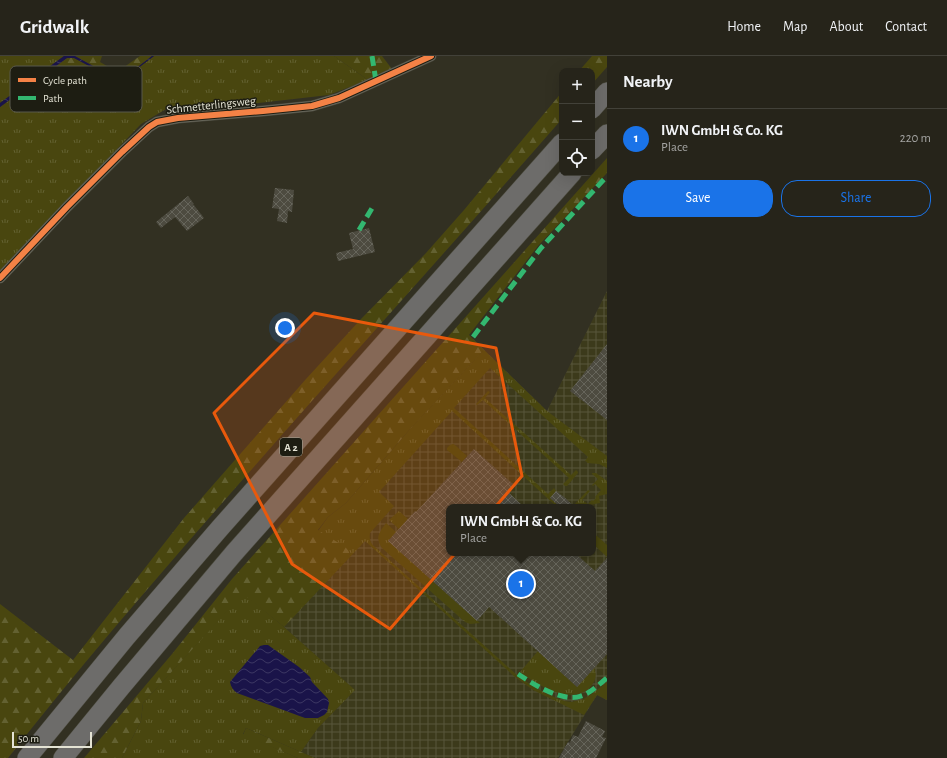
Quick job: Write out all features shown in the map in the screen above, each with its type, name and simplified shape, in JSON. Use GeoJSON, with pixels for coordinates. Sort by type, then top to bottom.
{"type":"FeatureCollection","features":[{"type":"Feature","properties":{"kind":"highway"},"geometry":{"type":"LineString","coordinates":[[595,106],[607,92]]}},
{"type":"Feature","properties":{"kind":"highway"},"geometry":{"type":"LineString","coordinates":[[595,147],[607,134]]}},
{"type":"Feature","properties":{"kind":"highway","name":"A 2"},"geometry":{"type":"LineString","coordinates":[[28,758],[127,636],[220,528],[559,145]]}},
{"type":"Feature","properties":{"kind":"highway","name":"A 2"},"geometry":{"type":"LineString","coordinates":[[63,758],[234,553],[569,176]]}},
{"type":"Feature","properties":{"kind":"street","name":"Schmetterlingsweg"},"geometry":{"type":"LineString","coordinates":[[0,278],[67,207],[122,152],[157,122],[178,118],[263,111],[312,106],[326,103],[431,56]]}},
{"type":"Feature","properties":{"kind":"highlighted area"},"geometry":{"type":"Polygon","coordinates":[[[314,313],[496,348],[522,476],[390,629],[292,564],[214,413],[314,313]]]}},
{"type":"Feature","properties":{"kind":"shaded area"},"geometry":{"type":"Polygon","coordinates":[[[607,291],[607,700],[597,695],[558,758],[315,758],[301,752],[318,728],[354,690],[284,627],[469,335],[547,411],[607,291]]]}},
{"type":"Feature","properties":{"kind":"green space"},"geometry":{"type":"Polygon","coordinates":[[[0,56],[64,56],[50,66],[10,66],[10,96],[0,103],[0,56]]]}},
{"type":"Feature","properties":{"kind":"green space"},"geometry":{"type":"Polygon","coordinates":[[[74,56],[102,56],[100,62],[107,66],[93,66],[74,56]]]}},
{"type":"Feature","properties":{"kind":"green space"},"geometry":{"type":"Polygon","coordinates":[[[140,56],[152,56],[139,66],[126,66],[140,56]]]}},
{"type":"Feature","properties":{"kind":"green space"},"geometry":{"type":"Polygon","coordinates":[[[154,56],[334,56],[368,80],[329,95],[250,104],[166,109],[141,124],[0,274],[0,107],[10,100],[10,112],[142,112],[141,66],[154,56]]]}},
{"type":"Feature","properties":{"kind":"green space"},"geometry":{"type":"Polygon","coordinates":[[[334,56],[382,56],[392,69],[368,80],[334,56]]]}},
{"type":"Feature","properties":{"kind":"green space"},"geometry":{"type":"Polygon","coordinates":[[[592,56],[607,56],[607,67],[595,81],[595,68],[582,68],[592,56]]]}},
{"type":"Feature","properties":{"kind":"green space"},"geometry":{"type":"Polygon","coordinates":[[[67,58],[74,58],[90,66],[56,66],[67,58]]]}},
{"type":"Feature","properties":{"kind":"green space"},"geometry":{"type":"Polygon","coordinates":[[[559,96],[559,122],[195,534],[81,667],[8,758],[0,758],[0,604],[73,660],[184,518],[306,379],[361,319],[426,253],[464,210],[559,96]]]}},
{"type":"Feature","properties":{"kind":"green space"},"geometry":{"type":"Polygon","coordinates":[[[607,158],[607,173],[538,246],[469,335],[484,350],[411,428],[346,503],[328,517],[318,530],[345,547],[349,551],[350,557],[284,627],[243,594],[143,703],[141,721],[122,758],[84,758],[172,654],[232,579],[591,176],[595,176],[595,171],[607,158]]]}},
{"type":"Feature","properties":{"kind":"green space"},"geometry":{"type":"Polygon","coordinates":[[[484,350],[547,411],[607,456],[607,468],[599,464],[587,463],[585,461],[588,457],[490,368],[454,408],[548,494],[554,488],[556,491],[550,498],[557,504],[554,504],[452,411],[379,492],[394,506],[370,533],[370,541],[517,675],[528,683],[551,696],[572,702],[581,700],[595,692],[607,682],[607,700],[597,695],[584,715],[533,690],[515,677],[365,541],[350,557],[349,551],[318,531],[328,517],[346,503],[411,428],[484,350]]]}},
{"type":"Feature","properties":{"kind":"green space"},"geometry":{"type":"Polygon","coordinates":[[[488,391],[490,392],[485,398],[571,475],[576,470],[578,472],[567,486],[563,484],[569,478],[483,400],[477,405],[476,404],[488,391]]]}},
{"type":"Feature","properties":{"kind":"green space"},"geometry":{"type":"Polygon","coordinates":[[[453,444],[467,456],[462,462],[447,450],[450,445],[453,444]]]}},
{"type":"Feature","properties":{"kind":"green space"},"geometry":{"type":"Polygon","coordinates":[[[596,473],[607,481],[607,494],[599,496],[600,503],[588,504],[596,498],[595,497],[601,490],[595,484],[593,486],[592,485],[598,479],[592,474],[596,473]]]}},
{"type":"Feature","properties":{"kind":"green space"},"geometry":{"type":"Polygon","coordinates":[[[588,490],[590,491],[582,500],[588,504],[575,504],[588,490]]]}},
{"type":"Feature","properties":{"kind":"green space"},"geometry":{"type":"Polygon","coordinates":[[[399,511],[408,519],[399,529],[389,520],[399,511]]]}},
{"type":"Feature","properties":{"kind":"green space"},"geometry":{"type":"Polygon","coordinates":[[[386,523],[396,532],[388,541],[480,623],[470,624],[465,622],[382,548],[378,538],[386,523]]]}},
{"type":"Feature","properties":{"kind":"green space"},"geometry":{"type":"Polygon","coordinates":[[[596,536],[607,545],[606,556],[596,547],[596,536]]]}},
{"type":"Feature","properties":{"kind":"green space"},"geometry":{"type":"Polygon","coordinates":[[[243,593],[355,690],[318,728],[301,752],[246,728],[243,734],[298,758],[122,758],[141,721],[143,703],[243,593]]]}},
{"type":"Feature","properties":{"kind":"green space"},"geometry":{"type":"Polygon","coordinates":[[[538,651],[577,687],[594,668],[596,675],[592,685],[584,692],[566,694],[556,692],[536,683],[520,672],[538,651]]]}},
{"type":"Feature","properties":{"kind":"green space"},"geometry":{"type":"Polygon","coordinates":[[[246,728],[315,758],[298,758],[243,735],[246,728]]]}},
{"type":"Feature","properties":{"kind":"water"},"geometry":{"type":"Polygon","coordinates":[[[64,56],[75,56],[93,66],[89,66],[74,58],[67,58],[56,66],[50,66],[64,56]]]}},
{"type":"Feature","properties":{"kind":"water"},"geometry":{"type":"Polygon","coordinates":[[[152,56],[154,56],[141,66],[139,66],[152,56]]]}},
{"type":"Feature","properties":{"kind":"water"},"geometry":{"type":"Polygon","coordinates":[[[10,96],[10,100],[0,107],[0,103],[10,96]]]}},
{"type":"Feature","properties":{"kind":"water"},"geometry":{"type":"Polygon","coordinates":[[[268,645],[299,667],[310,677],[312,682],[328,699],[329,703],[327,712],[324,715],[318,718],[305,718],[237,693],[233,690],[230,682],[260,646],[268,645]]]}},
{"type":"Feature","properties":{"kind":"building"},"geometry":{"type":"Polygon","coordinates":[[[275,188],[294,190],[292,212],[288,211],[287,223],[277,221],[279,209],[272,208],[275,188]]]}},
{"type":"Feature","properties":{"kind":"building"},"geometry":{"type":"Polygon","coordinates":[[[188,196],[204,218],[187,231],[175,217],[161,228],[156,222],[188,196]]]}},
{"type":"Feature","properties":{"kind":"building"},"geometry":{"type":"Polygon","coordinates":[[[369,228],[375,252],[338,261],[336,253],[353,249],[349,233],[369,228]]]}},
{"type":"Feature","properties":{"kind":"building"},"geometry":{"type":"Polygon","coordinates":[[[607,344],[607,420],[570,391],[607,344]]]}},
{"type":"Feature","properties":{"kind":"building"},"geometry":{"type":"Polygon","coordinates":[[[474,449],[514,485],[508,492],[521,504],[446,504],[446,556],[578,556],[595,571],[607,558],[607,654],[577,687],[489,607],[477,621],[388,541],[415,511],[416,512],[474,449]]]}},
{"type":"Feature","properties":{"kind":"building"},"geometry":{"type":"Polygon","coordinates":[[[556,491],[572,504],[557,504],[550,498],[556,491]]]}},
{"type":"Feature","properties":{"kind":"building"},"geometry":{"type":"Polygon","coordinates":[[[586,721],[605,731],[602,737],[606,738],[596,758],[559,758],[568,742],[570,743],[573,735],[578,737],[586,721]]]}},
{"type":"Feature","properties":{"kind":"marked path"},"geometry":{"type":"LineString","coordinates":[[372,56],[376,81]]}},
{"type":"Feature","properties":{"kind":"marked path"},"geometry":{"type":"LineString","coordinates":[[473,337],[541,248],[607,176]]}},
{"type":"Feature","properties":{"kind":"marked path"},"geometry":{"type":"LineString","coordinates":[[359,230],[374,205]]}},
{"type":"Feature","properties":{"kind":"marked path"},"geometry":{"type":"LineString","coordinates":[[518,674],[548,691],[566,697],[581,696],[588,693],[607,678]]}},
{"type":"Feature","properties":{"kind":"cycle path"},"geometry":{"type":"LineString","coordinates":[[0,278],[67,207],[122,152],[149,127],[157,122],[178,118],[312,106],[339,98],[431,56]]}},
{"type":"Feature","properties":{"kind":"place","name":"IWN GmbH & Co. KG"},"geometry":{"type":"Point","coordinates":[521,584]}}]}
